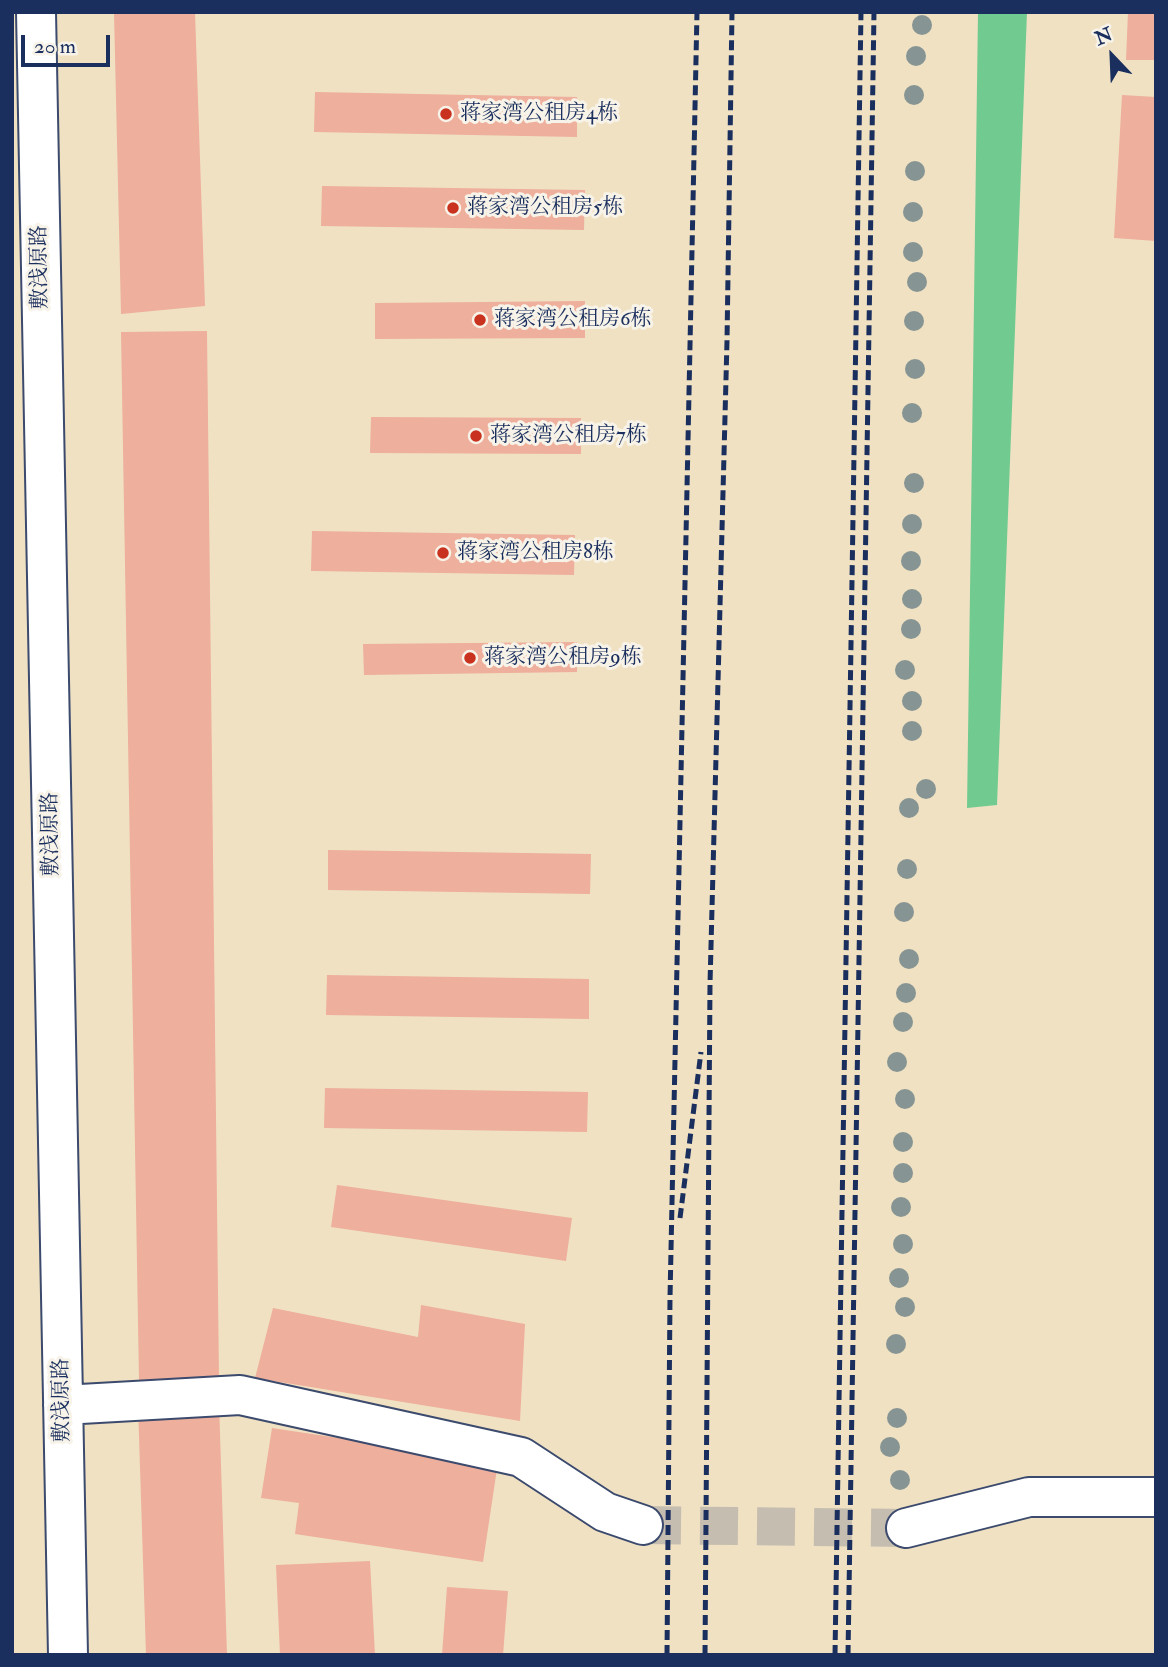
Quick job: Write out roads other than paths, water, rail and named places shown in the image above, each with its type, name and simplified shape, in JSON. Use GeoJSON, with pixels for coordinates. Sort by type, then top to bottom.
{"type":"FeatureCollection","features":[{"type":"Feature","properties":{"kind":"street","name":"敷浅原路"},"geometry":{"type":"LineString","coordinates":[[36,12],[68,1655]]}},
{"type":"Feature","properties":{"kind":"street"},"geometry":{"type":"LineString","coordinates":[[63,1405],[240,1395],[521,1457],[605,1512],[643,1525]]}},
{"type":"Feature","properties":{"kind":"street"},"geometry":{"type":"LineString","coordinates":[[906,1528],[1029,1497],[1156,1497]]}},
{"type":"Feature","properties":{"kind":"tunnel"},"geometry":{"type":"LineString","coordinates":[[643,1525],[906,1528]]}},
{"type":"Feature","properties":{"kind":"railway"},"geometry":{"type":"LineString","coordinates":[[667,1655],[670,1298],[697,12]]}},
{"type":"Feature","properties":{"kind":"railway"},"geometry":{"type":"LineString","coordinates":[[705,1655],[710,984],[727,341],[732,12]]}},
{"type":"Feature","properties":{"kind":"railway"},"geometry":{"type":"LineString","coordinates":[[835,1655],[861,12]]}},
{"type":"Feature","properties":{"kind":"railway"},"geometry":{"type":"LineString","coordinates":[[848,1655],[874,12]]}},
{"type":"Feature","properties":{"kind":"railway"},"geometry":{"type":"LineString","coordinates":[[680,1218],[701,1052]]}},
{"type":"Feature","properties":{"kind":"place","name":"蒋家湾公租房4栋"},"geometry":{"type":"Point","coordinates":[446,114]}},
{"type":"Feature","properties":{"kind":"place","name":"蒋家湾公租房5栋"},"geometry":{"type":"Point","coordinates":[453,208]}},
{"type":"Feature","properties":{"kind":"place","name":"蒋家湾公租房6栋"},"geometry":{"type":"Point","coordinates":[480,320]}},
{"type":"Feature","properties":{"kind":"place","name":"蒋家湾公租房7栋"},"geometry":{"type":"Point","coordinates":[476,436]}},
{"type":"Feature","properties":{"kind":"place","name":"蒋家湾公租房8栋"},"geometry":{"type":"Point","coordinates":[443,553]}},
{"type":"Feature","properties":{"kind":"place","name":"蒋家湾公租房9栋"},"geometry":{"type":"Point","coordinates":[470,658]}}]}
